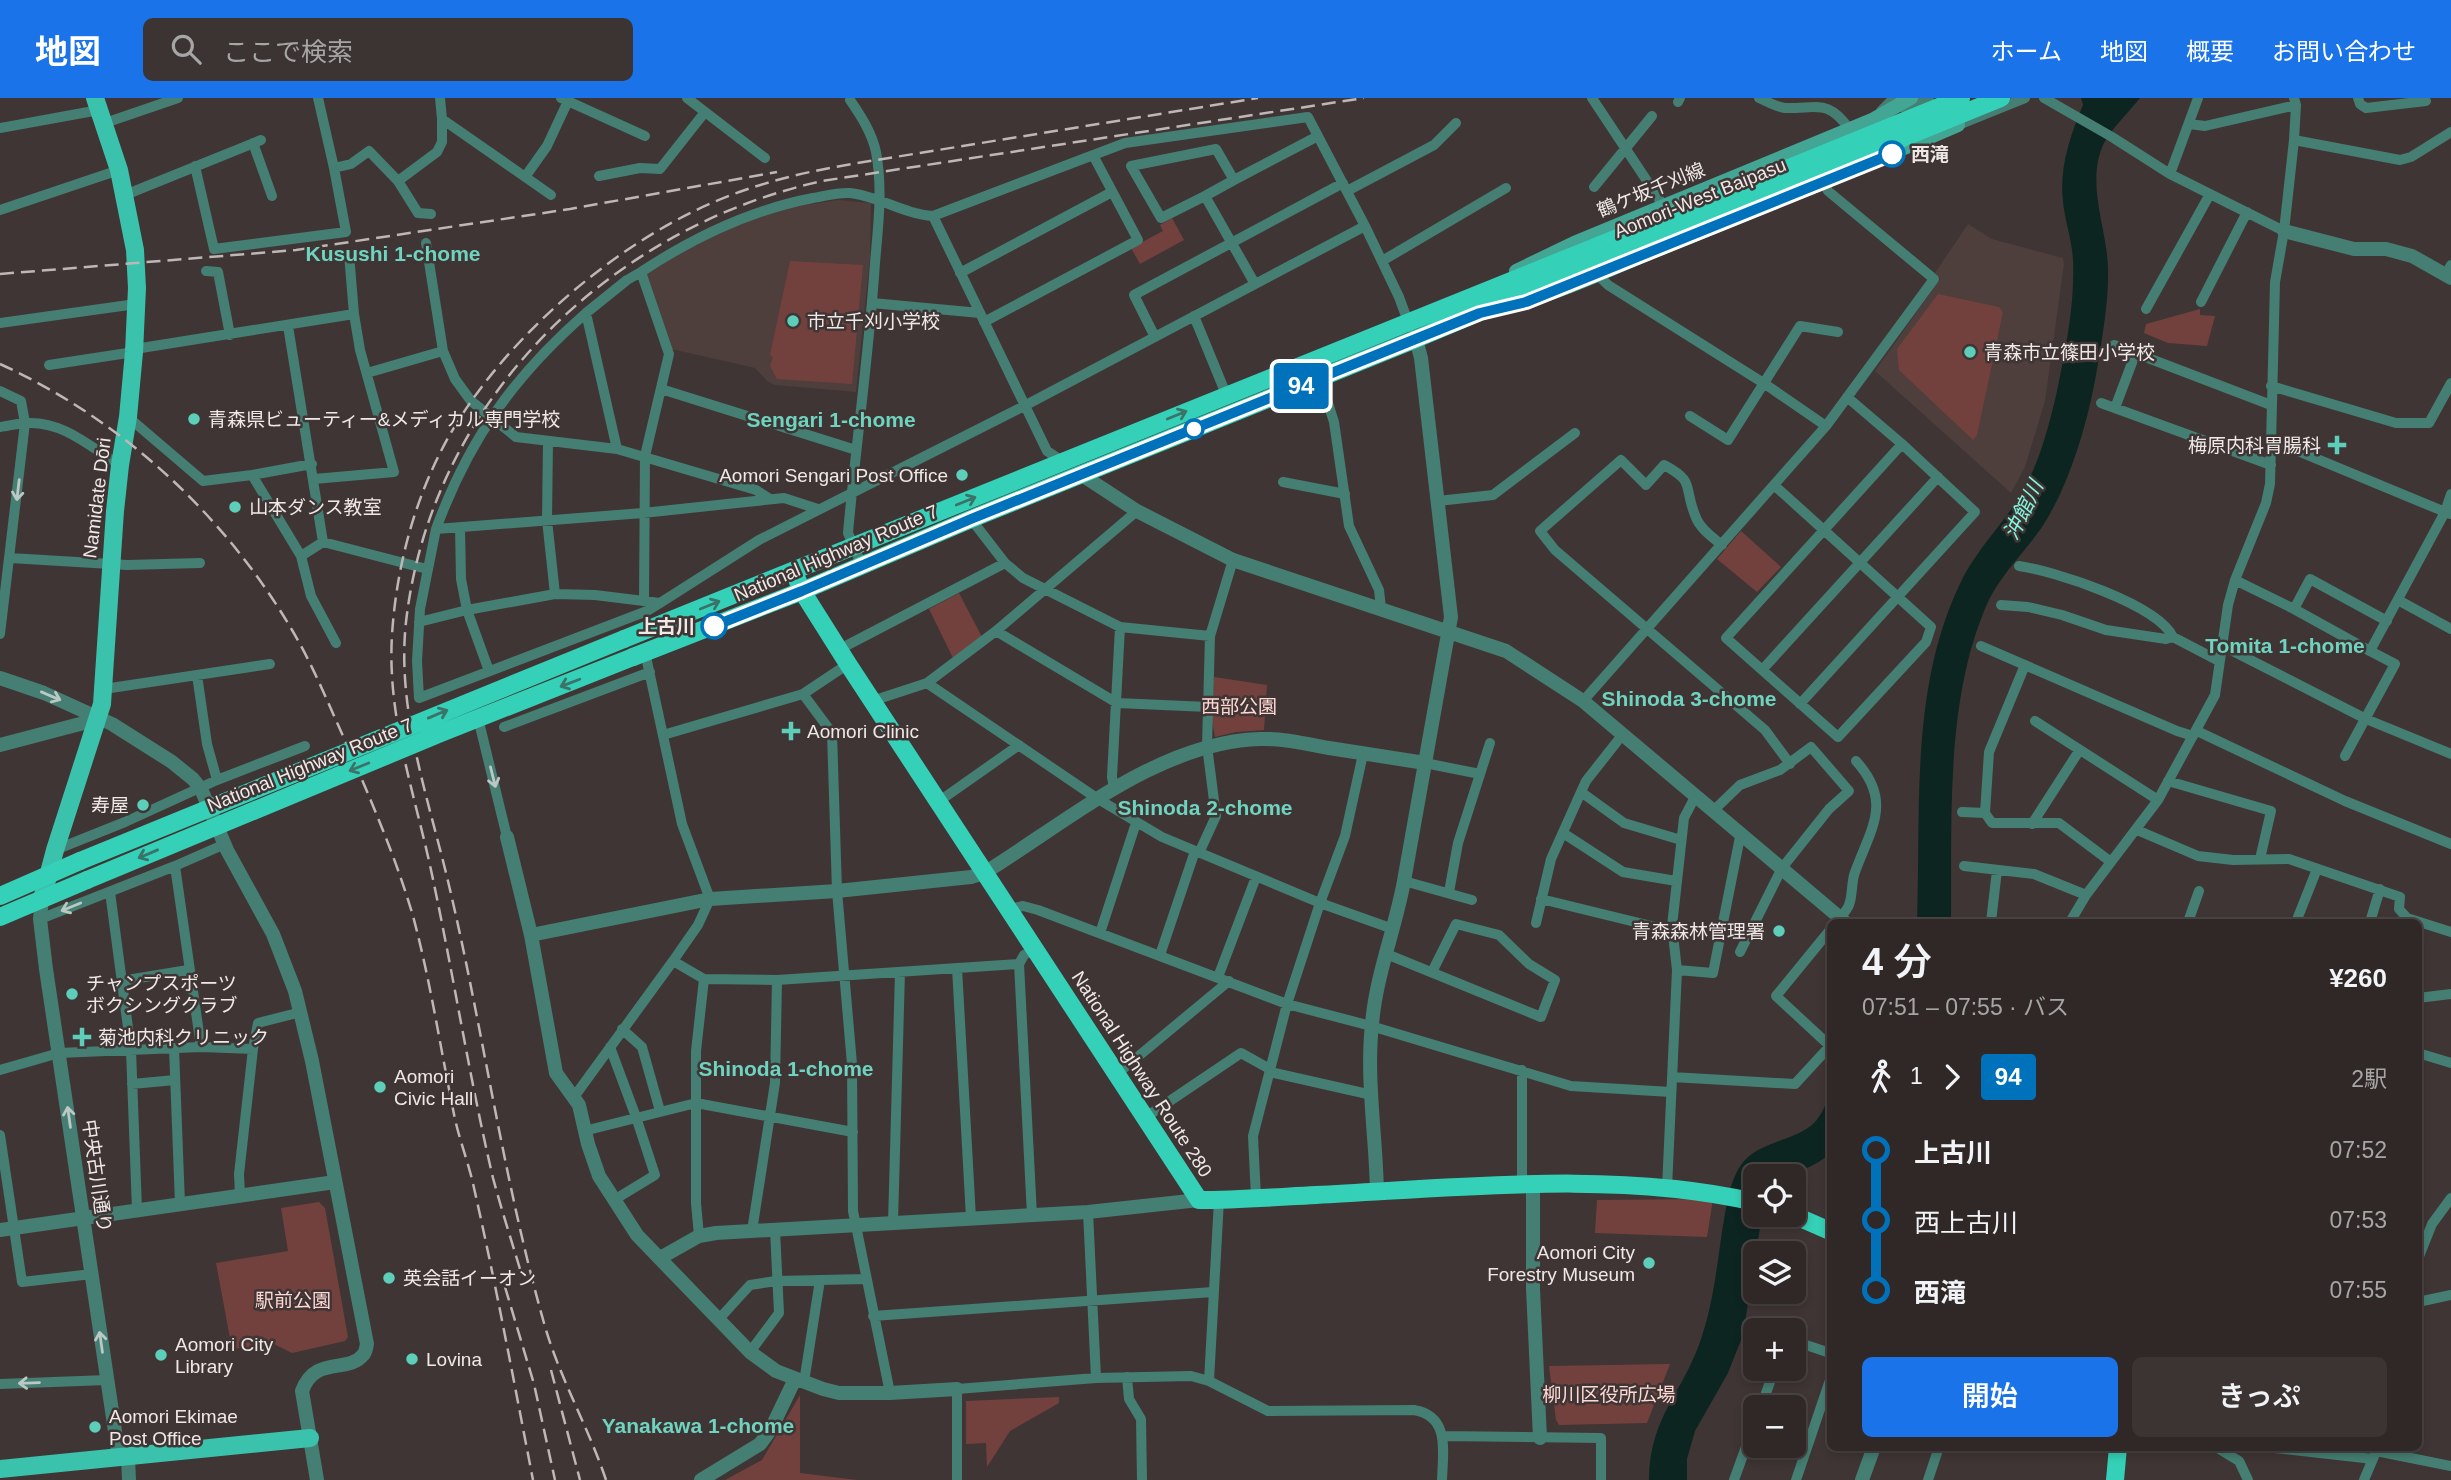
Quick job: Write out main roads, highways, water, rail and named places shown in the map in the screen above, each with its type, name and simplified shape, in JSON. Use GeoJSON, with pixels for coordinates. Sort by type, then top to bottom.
{"type":"FeatureCollection","features":[{"type":"Feature","properties":{"kind":"highway","name":"Aomori-West Baipasu"},"geometry":{"type":"LineString","coordinates":[[1407,321],[1601,259],[1961,98]]}},
{"type":"Feature","properties":{"kind":"highway","name":"Aomori-West Baipasu"},"geometry":{"type":"LineString","coordinates":[[1416,339],[1601,259],[2001,98]]}},
{"type":"Feature","properties":{"kind":"highway","name":"National Highway Route 7"},"geometry":{"type":"LineString","coordinates":[[0,896],[80,861],[1407,321]]}},
{"type":"Feature","properties":{"kind":"highway","name":"National Highway Route 7"},"geometry":{"type":"LineString","coordinates":[[0,917],[478,718],[802,591],[971,519],[1416,339]]}},
{"type":"Feature","properties":{"kind":"highway","name":"National Highway Route 280"},"geometry":{"type":"LineString","coordinates":[[794,572],[802,591],[843,657],[1199,1199],[1527,1185],[1667,1188],[1743,1199]]}},
{"type":"Feature","properties":{"kind":"highway"},"geometry":{"type":"LineString","coordinates":[[1806,1221],[1827,1230]]}},
{"type":"Feature","properties":{"kind":"highway"},"geometry":{"type":"LineString","coordinates":[[2115,1480],[2118,1451]]}},
{"type":"Feature","properties":{"kind":"main road","name":"鶴ケ坂千刈線"},"geometry":{"type":"LineString","coordinates":[[1407,321],[1426,308],[1574,243],[1850,130],[1912,98]]}},
{"type":"Feature","properties":{"kind":"main road"},"geometry":{"type":"LineString","coordinates":[[1601,259],[1824,183],[1958,125],[1947,98]]}},
{"type":"Feature","properties":{"kind":"main road","name":"Namidate Dōri"},"geometry":{"type":"LineString","coordinates":[[42,900],[55,849],[99,719],[104,689],[110,565],[134,351],[135,250],[119,170],[100,110]]}},
{"type":"Feature","properties":{"kind":"main road"},"geometry":{"type":"LineString","coordinates":[[0,1469],[310,1438]]}},
{"type":"Feature","properties":{"kind":"water","name":"沖館川"},"geometry":{"type":"Polygon","coordinates":[[[2081,98],[2140,98],[2104,143],[2096,173],[2108,280],[2094,383],[2078,448],[2062,490],[2042,527],[1992,593],[1973,641],[1957,720],[1952,802],[1951,919],[1917,919],[1921,752],[1932,668],[1943,628],[1964,575],[2027,484],[2051,418],[2067,342],[2073,293],[2072,253],[2062,189],[2064,165],[2083,105],[2081,98]]]}},
{"type":"Feature","properties":{"kind":"water"},"geometry":{"type":"Polygon","coordinates":[[[1827,1101],[1827,1156],[1821,1160],[1806,1167],[1806,1164],[1743,1164],[1743,1227],[1760,1227],[1758,1241],[1743,1241],[1743,1304],[1748,1304],[1746,1318],[1743,1318],[1743,1335],[1728,1373],[1695,1431],[1687,1459],[1687,1480],[1649,1480],[1655,1438],[1661,1421],[1687,1373],[1706,1323],[1733,1180],[1741,1165],[1756,1151],[1814,1123],[1827,1101]]]}},
{"type":"Feature","properties":{"kind":"railway"},"geometry":{"type":"LineString","coordinates":[[520,1269],[484,1140],[431,870],[403,754],[392,665],[394,611],[407,541],[431,473],[463,413],[522,339],[557,305],[595,274],[674,221],[731,195],[834,167],[1258,98]]}},
{"type":"Feature","properties":{"kind":"railway"},"geometry":{"type":"LineString","coordinates":[[606,1480],[550,1343],[530,1270],[463,947],[411,725],[404,656],[406,622],[422,541],[452,466],[493,397],[544,336],[604,283],[671,239],[744,204],[822,181],[1364,98]]}},
{"type":"Feature","properties":{"kind":"railway"},"geometry":{"type":"LineString","coordinates":[[0,274],[296,250],[570,209],[777,172]]}},
{"type":"Feature","properties":{"kind":"railway"},"geometry":{"type":"LineString","coordinates":[[0,364],[88,413],[166,474],[235,547],[292,630],[315,673],[383,831],[413,916],[431,992],[455,1119],[472,1179],[490,1261],[533,1480]]}},
{"type":"Feature","properties":{"kind":"railway"},"geometry":{"type":"LineString","coordinates":[[505,1287],[534,1384],[555,1480]]}},
{"type":"Feature","properties":{"kind":"railway"},"geometry":{"type":"LineString","coordinates":[[551,1370],[580,1480]]}},
{"type":"Feature","properties":{"kind":"place","name":"西滝"},"geometry":{"type":"Point","coordinates":[1892,154]}},
{"type":"Feature","properties":{"kind":"place","name":"市立千刈小学校"},"geometry":{"type":"Point","coordinates":[793,321]}},
{"type":"Feature","properties":{"kind":"place","name":"青森市立篠田小学校"},"geometry":{"type":"Point","coordinates":[1970,352]}},
{"type":"Feature","properties":{"kind":"place","name":"青森県ビューティー&メディカル専門学校"},"geometry":{"type":"Point","coordinates":[194,419]}},
{"type":"Feature","properties":{"kind":"place","name":"梅原内科胃腸科"},"geometry":{"type":"Point","coordinates":[2337,445]}},
{"type":"Feature","properties":{"kind":"place","name":"Aomori Sengari Post Office"},"geometry":{"type":"Point","coordinates":[962,475]}},
{"type":"Feature","properties":{"kind":"place","name":"山本ダンス教室"},"geometry":{"type":"Point","coordinates":[235,507]}},
{"type":"Feature","properties":{"kind":"place","name":"上古川"},"geometry":{"type":"Point","coordinates":[714,626]}},
{"type":"Feature","properties":{"kind":"place","name":"Aomori Clinic"},"geometry":{"type":"Point","coordinates":[791,731]}},
{"type":"Feature","properties":{"kind":"place","name":"寿屋"},"geometry":{"type":"Point","coordinates":[143,805]}},
{"type":"Feature","properties":{"kind":"place","name":"青森森林管理署"},"geometry":{"type":"Point","coordinates":[1779,931]}},
{"type":"Feature","properties":{"kind":"place","name":"チャンプスポーツ ボクシングクラブ"},"geometry":{"type":"Point","coordinates":[72,994]}},
{"type":"Feature","properties":{"kind":"place","name":"菊池内科クリニック"},"geometry":{"type":"Point","coordinates":[82,1037]}},
{"type":"Feature","properties":{"kind":"place","name":"Aomori Civic Hall"},"geometry":{"type":"Point","coordinates":[380,1087]}},
{"type":"Feature","properties":{"kind":"place","name":"Aomori City Forestry Museum"},"geometry":{"type":"Point","coordinates":[1649,1263]}},
{"type":"Feature","properties":{"kind":"place","name":"英会話イーオン"},"geometry":{"type":"Point","coordinates":[389,1278]}},
{"type":"Feature","properties":{"kind":"place","name":"Aomori City Library"},"geometry":{"type":"Point","coordinates":[161,1355]}},
{"type":"Feature","properties":{"kind":"place","name":"Lovina"},"geometry":{"type":"Point","coordinates":[412,1359]}},
{"type":"Feature","properties":{"kind":"place","name":"Aomori Ekimae Post Office"},"geometry":{"type":"Point","coordinates":[95,1427]}},
{"type":"Feature","properties":{"kind":"district","name":"Kusushi 1-chome"},"geometry":{"type":"Point","coordinates":[393,253]}},
{"type":"Feature","properties":{"kind":"district","name":"Sengari 1-chome"},"geometry":{"type":"Point","coordinates":[831,419]}},
{"type":"Feature","properties":{"kind":"district","name":"Tomita 1-chome"},"geometry":{"type":"Point","coordinates":[2285,645]}},
{"type":"Feature","properties":{"kind":"district","name":"Shinoda 3-chome"},"geometry":{"type":"Point","coordinates":[1689,698]}},
{"type":"Feature","properties":{"kind":"district","name":"Shinoda 2-chome"},"geometry":{"type":"Point","coordinates":[1205,807]}},
{"type":"Feature","properties":{"kind":"district","name":"Shinoda 1-chome"},"geometry":{"type":"Point","coordinates":[786,1068]}},
{"type":"Feature","properties":{"kind":"district","name":"Yanakawa 1-chome"},"geometry":{"type":"Point","coordinates":[698,1425]}},
{"type":"Feature","properties":{"kind":"park label","name":"西部公園"},"geometry":{"type":"Point","coordinates":[1239,706]}},
{"type":"Feature","properties":{"kind":"park label","name":"駅前公園"},"geometry":{"type":"Point","coordinates":[293,1300]}},
{"type":"Feature","properties":{"kind":"park label","name":"柳川区役所広場"},"geometry":{"type":"Point","coordinates":[1609,1394]}}]}
